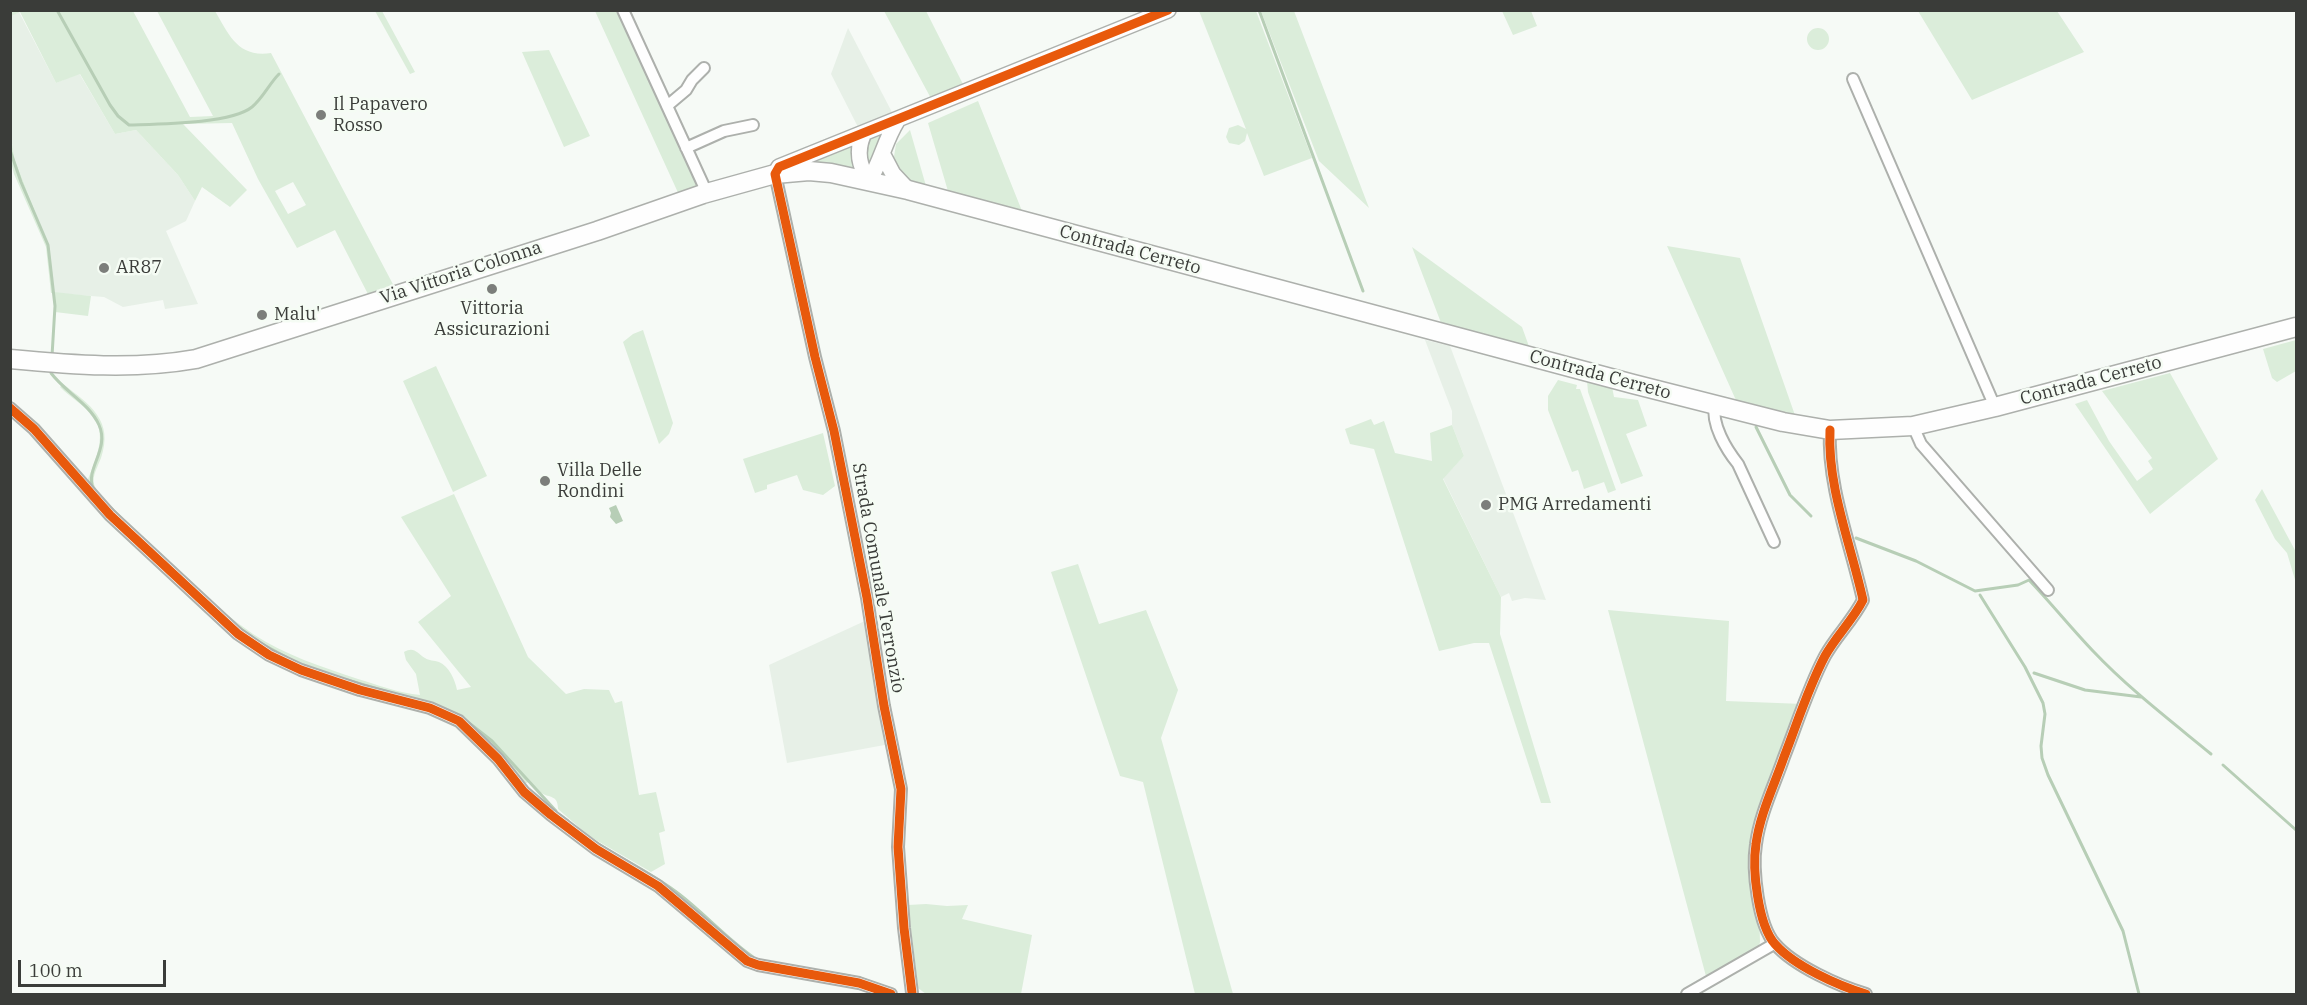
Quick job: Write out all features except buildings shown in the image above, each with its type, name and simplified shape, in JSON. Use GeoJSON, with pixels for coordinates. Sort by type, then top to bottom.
{"type":"FeatureCollection","features":[{"type":"Feature","properties":{"kind":"main road","name":"Via Vittoria Colonna"},"geometry":{"type":"LineString","coordinates":[[10,359],[160,366],[196,359],[597,231],[707,193],[775,174],[810,171],[831,173],[908,190]]}},
{"type":"Feature","properties":{"kind":"main road","name":"Contrada Cerreto"},"geometry":{"type":"LineString","coordinates":[[908,190],[1715,405],[1783,422],[1830,430],[1913,426],[1995,407],[2296,327]]}},
{"type":"Feature","properties":{"kind":"street"},"geometry":{"type":"LineString","coordinates":[[623,10],[707,193]]}},
{"type":"Feature","properties":{"kind":"street"},"geometry":{"type":"LineString","coordinates":[[775,174],[778,167],[863,135],[1168,10]]}},
{"type":"Feature","properties":{"kind":"street"},"geometry":{"type":"LineString","coordinates":[[667,106],[686,90],[704,68]]}},
{"type":"Feature","properties":{"kind":"street"},"geometry":{"type":"LineString","coordinates":[[1852,79],[1995,407]]}},
{"type":"Feature","properties":{"kind":"street"},"geometry":{"type":"LineString","coordinates":[[869,181],[897,121]]}},
{"type":"Feature","properties":{"kind":"street"},"geometry":{"type":"LineString","coordinates":[[686,148],[724,131],[753,125]]}},
{"type":"Feature","properties":{"kind":"street"},"geometry":{"type":"LineString","coordinates":[[863,135],[859,155],[862,169],[869,181]]}},
{"type":"Feature","properties":{"kind":"street"},"geometry":{"type":"LineString","coordinates":[[883,154],[896,177],[908,190]]}},
{"type":"Feature","properties":{"kind":"street","name":"Strada Comunale Terronzio"},"geometry":{"type":"LineString","coordinates":[[775,174],[815,357],[834,431],[901,789],[898,847],[904,928],[913,994]]}},
{"type":"Feature","properties":{"kind":"street"},"geometry":{"type":"LineString","coordinates":[[1715,405],[1713,416],[1774,542]]}},
{"type":"Feature","properties":{"kind":"street"},"geometry":{"type":"LineString","coordinates":[[10,408],[34,429],[110,515],[238,634],[269,655],[301,670],[360,690],[430,708],[459,721],[498,759],[524,792],[551,815],[596,849],[658,886],[747,961],[758,965],[860,983],[891,994]]}},
{"type":"Feature","properties":{"kind":"street"},"geometry":{"type":"LineString","coordinates":[[1913,426],[1921,444],[2049,590]]}},
{"type":"Feature","properties":{"kind":"street"},"geometry":{"type":"LineString","coordinates":[[1830,430],[1829,454],[1833,479],[1863,600],[1855,616],[1826,655],[1806,699],[1761,821],[1755,845],[1754,871],[1761,914],[1774,944],[1802,965],[1828,980],[1866,994]]}},
{"type":"Feature","properties":{"kind":"street"},"geometry":{"type":"LineString","coordinates":[[1686,994],[1774,944]]}},
{"type":"Feature","properties":{"kind":"shaded area"},"geometry":{"type":"Polygon","coordinates":[[[11,10],[133,11],[190,117],[213,116],[157,11],[215,11],[230,36],[242,48],[260,54],[271,53],[396,290],[370,298],[335,230],[297,248],[258,179],[232,123],[183,124],[247,190],[230,207],[202,187],[195,201],[178,175],[136,130],[115,134],[80,74],[56,83],[20,12],[11,16],[11,10]],[[293,182],[275,191],[288,214],[306,205],[293,182]]]}},
{"type":"Feature","properties":{"kind":"shaded area"},"geometry":{"type":"Polygon","coordinates":[[[375,11],[382,11],[415,72],[410,74],[375,11]]]}},
{"type":"Feature","properties":{"kind":"shaded area"},"geometry":{"type":"Polygon","coordinates":[[[595,11],[622,11],[701,190],[680,197],[595,11]]]}},
{"type":"Feature","properties":{"kind":"shaded area"},"geometry":{"type":"Polygon","coordinates":[[[884,11],[926,11],[967,92],[934,104],[884,11]]]}},
{"type":"Feature","properties":{"kind":"shaded area"},"geometry":{"type":"Polygon","coordinates":[[[1199,11],[1256,11],[1312,158],[1264,176],[1247,133],[1245,141],[1239,145],[1229,143],[1226,137],[1229,128],[1238,125],[1246,129],[1199,11]]]}},
{"type":"Feature","properties":{"kind":"shaded area"},"geometry":{"type":"Polygon","coordinates":[[[1261,11],[1294,11],[1369,208],[1319,161],[1261,11]]]}},
{"type":"Feature","properties":{"kind":"shaded area"},"geometry":{"type":"Polygon","coordinates":[[[1502,11],[1531,11],[1537,26],[1513,35],[1502,11]]]}},
{"type":"Feature","properties":{"kind":"shaded area"},"geometry":{"type":"Polygon","coordinates":[[[1918,11],[2057,11],[2084,52],[1972,100],[1918,11]]]}},
{"type":"Feature","properties":{"kind":"shaded area"},"geometry":{"type":"Polygon","coordinates":[[[19,12],[56,83],[79,73],[115,134],[136,130],[178,175],[195,201],[186,221],[166,231],[198,304],[165,309],[163,300],[123,307],[104,297],[54,293],[49,247],[15,160],[11,138],[10,16],[19,12]]]}},
{"type":"Feature","properties":{"kind":"shaded area"},"geometry":{"type":"Polygon","coordinates":[[[848,28],[894,116],[860,131],[831,74],[848,28]]]}},
{"type":"Feature","properties":{"kind":"shaded area"},"geometry":{"type":"Polygon","coordinates":[[[1818,28],[1826,31],[1829,39],[1826,47],[1818,50],[1810,47],[1807,39],[1810,31],[1818,28]]]}},
{"type":"Feature","properties":{"kind":"shaded area"},"geometry":{"type":"Polygon","coordinates":[[[549,50],[590,136],[564,147],[522,52],[549,50]]]}},
{"type":"Feature","properties":{"kind":"shaded area"},"geometry":{"type":"Polygon","coordinates":[[[978,101],[1024,216],[950,198],[928,123],[978,101]]]}},
{"type":"Feature","properties":{"kind":"shaded area"},"geometry":{"type":"Polygon","coordinates":[[[885,129],[867,169],[864,146],[868,137],[885,129]]]}},
{"type":"Feature","properties":{"kind":"shaded area"},"geometry":{"type":"Polygon","coordinates":[[[910,130],[928,193],[909,187],[893,163],[896,144],[910,130]]]}},
{"type":"Feature","properties":{"kind":"shaded area"},"geometry":{"type":"Polygon","coordinates":[[[11,138],[15,160],[49,247],[54,292],[91,296],[88,316],[55,312],[55,293],[51,293],[46,247],[14,174],[11,162],[11,138]]]}},
{"type":"Feature","properties":{"kind":"shaded area"},"geometry":{"type":"Polygon","coordinates":[[[855,144],[860,171],[806,164],[855,144]]]}},
{"type":"Feature","properties":{"kind":"shaded area"},"geometry":{"type":"Polygon","coordinates":[[[1667,246],[1740,258],[1797,421],[1739,407],[1667,246]]]}},
{"type":"Feature","properties":{"kind":"shaded area"},"geometry":{"type":"Polygon","coordinates":[[[1412,247],[1522,327],[1531,352],[1443,328],[1412,247]]]}},
{"type":"Feature","properties":{"kind":"shaded area"},"geometry":{"type":"Polygon","coordinates":[[[643,330],[673,423],[669,434],[659,444],[623,342],[643,330]]]}},
{"type":"Feature","properties":{"kind":"shaded area"},"geometry":{"type":"Polygon","coordinates":[[[1425,340],[1450,346],[1546,600],[1525,598],[1512,601],[1509,593],[1501,597],[1443,478],[1464,456],[1452,425],[1452,411],[1425,340]]]}},
{"type":"Feature","properties":{"kind":"shaded area"},"geometry":{"type":"Polygon","coordinates":[[[2296,340],[2296,371],[2277,382],[2272,378],[2263,349],[2296,340]]]}},
{"type":"Feature","properties":{"kind":"shaded area"},"geometry":{"type":"Polygon","coordinates":[[[436,366],[487,476],[453,492],[403,381],[436,366]]]}},
{"type":"Feature","properties":{"kind":"shaded area"},"geometry":{"type":"Polygon","coordinates":[[[2170,373],[2218,459],[2150,514],[2075,404],[2087,400],[2109,441],[2137,481],[2153,469],[2148,461],[2152,458],[2102,391],[2170,373]]]}},
{"type":"Feature","properties":{"kind":"shaded area"},"geometry":{"type":"Polygon","coordinates":[[[1558,380],[1577,385],[1576,389],[1580,389],[1616,490],[1608,493],[1604,482],[1584,489],[1578,470],[1572,472],[1548,410],[1548,396],[1558,380]]]}},
{"type":"Feature","properties":{"kind":"shaded area"},"geometry":{"type":"Polygon","coordinates":[[[1587,381],[1612,387],[1614,397],[1638,400],[1647,426],[1626,434],[1643,476],[1621,484],[1588,392],[1587,381]]]}},
{"type":"Feature","properties":{"kind":"shaded area"},"geometry":{"type":"Polygon","coordinates":[[[63,384],[82,399],[102,423],[104,445],[94,478],[97,490],[113,509],[176,570],[86,485],[96,459],[100,433],[98,424],[85,408],[60,387],[63,384]]]}},
{"type":"Feature","properties":{"kind":"shaded area"},"geometry":{"type":"Polygon","coordinates":[[[1371,419],[1374,425],[1384,421],[1395,453],[1432,461],[1430,433],[1452,425],[1464,456],[1443,479],[1501,597],[1500,634],[1551,803],[1541,803],[1489,643],[1474,643],[1439,651],[1374,449],[1350,444],[1345,429],[1371,419]]]}},
{"type":"Feature","properties":{"kind":"shaded area"},"geometry":{"type":"Polygon","coordinates":[[[823,433],[835,486],[823,495],[803,490],[797,475],[767,485],[767,489],[755,493],[743,459],[823,433]]]}},
{"type":"Feature","properties":{"kind":"shaded area"},"geometry":{"type":"Polygon","coordinates":[[[2262,489],[2296,552],[2296,583],[2287,553],[2275,539],[2255,500],[2262,489]]]}},
{"type":"Feature","properties":{"kind":"shaded area"},"geometry":{"type":"Polygon","coordinates":[[[454,494],[528,657],[566,694],[584,689],[609,690],[615,703],[622,701],[639,795],[656,792],[665,831],[659,833],[665,864],[651,872],[589,836],[558,809],[555,799],[544,795],[530,781],[523,785],[461,721],[293,664],[248,638],[180,574],[222,611],[253,634],[317,665],[389,689],[420,695],[416,674],[406,660],[404,652],[410,650],[446,667],[457,690],[471,687],[418,622],[451,596],[401,517],[454,494]]]}},
{"type":"Feature","properties":{"kind":"shaded area"},"geometry":{"type":"Polygon","coordinates":[[[616,505],[623,521],[616,524],[610,517],[609,508],[616,505]]]}},
{"type":"Feature","properties":{"kind":"shaded area"},"geometry":{"type":"Polygon","coordinates":[[[1078,564],[1099,624],[1146,610],[1178,690],[1161,738],[1233,994],[1195,994],[1143,782],[1120,776],[1051,572],[1078,564]]]}},
{"type":"Feature","properties":{"kind":"shaded area"},"geometry":{"type":"Polygon","coordinates":[[[1608,610],[1729,621],[1726,701],[1803,704],[1757,824],[1760,942],[1758,950],[1707,980],[1608,610]]]}},
{"type":"Feature","properties":{"kind":"shaded area"},"geometry":{"type":"Polygon","coordinates":[[[867,620],[890,744],[787,763],[769,665],[867,620]]]}},
{"type":"Feature","properties":{"kind":"shaded area"},"geometry":{"type":"Polygon","coordinates":[[[908,905],[968,905],[962,919],[1032,935],[1021,994],[926,994],[918,988],[908,905]]]}},
{"type":"Feature","properties":{"kind":"waterway"},"geometry":{"type":"LineString","coordinates":[[57,10],[110,105],[129,125],[194,122],[242,113],[256,103],[279,74]]}},
{"type":"Feature","properties":{"kind":"waterway"},"geometry":{"type":"LineString","coordinates":[[1259,10],[1363,291]]}},
{"type":"Feature","properties":{"kind":"waterway"},"geometry":{"type":"LineString","coordinates":[[10,150],[48,245],[55,306],[52,356]]}},
{"type":"Feature","properties":{"kind":"waterway"},"geometry":{"type":"LineString","coordinates":[[51,373],[89,410],[99,425],[102,442],[92,474],[93,488]]}},
{"type":"Feature","properties":{"kind":"waterway"},"geometry":{"type":"LineString","coordinates":[[1756,427],[1790,495],[1811,516]]}},
{"type":"Feature","properties":{"kind":"waterway"},"geometry":{"type":"LineString","coordinates":[[111,508],[121,518]]}},
{"type":"Feature","properties":{"kind":"waterway"},"geometry":{"type":"LineString","coordinates":[[1856,538],[1916,561],[1975,591],[2018,585],[2029,580],[2107,665],[2211,754]]}},
{"type":"Feature","properties":{"kind":"waterway"},"geometry":{"type":"LineString","coordinates":[[1980,595],[2025,667],[2043,703],[2045,714],[2041,746],[2042,758],[2123,931],[2139,994]]}},
{"type":"Feature","properties":{"kind":"waterway"},"geometry":{"type":"LineString","coordinates":[[238,627],[252,637]]}},
{"type":"Feature","properties":{"kind":"waterway"},"geometry":{"type":"LineString","coordinates":[[262,644],[286,657]]}},
{"type":"Feature","properties":{"kind":"waterway"},"geometry":{"type":"LineString","coordinates":[[2034,673],[2085,690],[2141,697]]}},
{"type":"Feature","properties":{"kind":"waterway"},"geometry":{"type":"LineString","coordinates":[[347,680],[395,694]]}},
{"type":"Feature","properties":{"kind":"waterway"},"geometry":{"type":"LineString","coordinates":[[464,719],[492,741],[556,811]]}},
{"type":"Feature","properties":{"kind":"waterway"},"geometry":{"type":"LineString","coordinates":[[2223,765],[2296,830]]}},
{"type":"Feature","properties":{"kind":"waterway"},"geometry":{"type":"LineString","coordinates":[[560,815],[568,821]]}},
{"type":"Feature","properties":{"kind":"waterway"},"geometry":{"type":"LineString","coordinates":[[592,840],[669,886],[753,957]]}},
{"type":"Feature","properties":{"kind":"waterway"},"geometry":{"type":"LineString","coordinates":[[818,971],[850,976]]}},
{"type":"Feature","properties":{"kind":"waterway"},"geometry":{"type":"LineString","coordinates":[[860,978],[882,986]]}},
{"type":"Feature","properties":{"kind":"cycle path"},"geometry":{"type":"LineString","coordinates":[[912,993],[898,847],[901,789],[834,431],[815,357],[775,174],[779,167],[1168,10]]}},
{"type":"Feature","properties":{"kind":"cycle path"},"geometry":{"type":"LineString","coordinates":[[10,408],[34,429],[110,515],[238,634],[269,655],[301,670],[360,690],[430,708],[459,721],[498,759],[524,792],[551,815],[596,849],[658,886],[747,961],[758,965],[859,983],[891,994]]}},
{"type":"Feature","properties":{"kind":"cycle path"},"geometry":{"type":"LineString","coordinates":[[1830,430],[1830,451],[1836,494],[1863,600],[1825,656],[1813,681],[1761,822],[1756,844],[1755,868],[1760,911],[1775,944],[1793,960],[1817,974],[1866,994]]}},
{"type":"Feature","properties":{"kind":"place","name":"Il Papavero Rosso"},"geometry":{"type":"Point","coordinates":[321,115]}},
{"type":"Feature","properties":{"kind":"place","name":"AR87"},"geometry":{"type":"Point","coordinates":[104,268]}},
{"type":"Feature","properties":{"kind":"place","name":"Vittoria Assicurazioni"},"geometry":{"type":"Point","coordinates":[492,289]}},
{"type":"Feature","properties":{"kind":"place","name":"Malu'"},"geometry":{"type":"Point","coordinates":[262,315]}},
{"type":"Feature","properties":{"kind":"place","name":"Villa Delle Rondini"},"geometry":{"type":"Point","coordinates":[545,481]}},
{"type":"Feature","properties":{"kind":"place","name":"PMG Arredamenti"},"geometry":{"type":"Point","coordinates":[1486,505]}}]}
